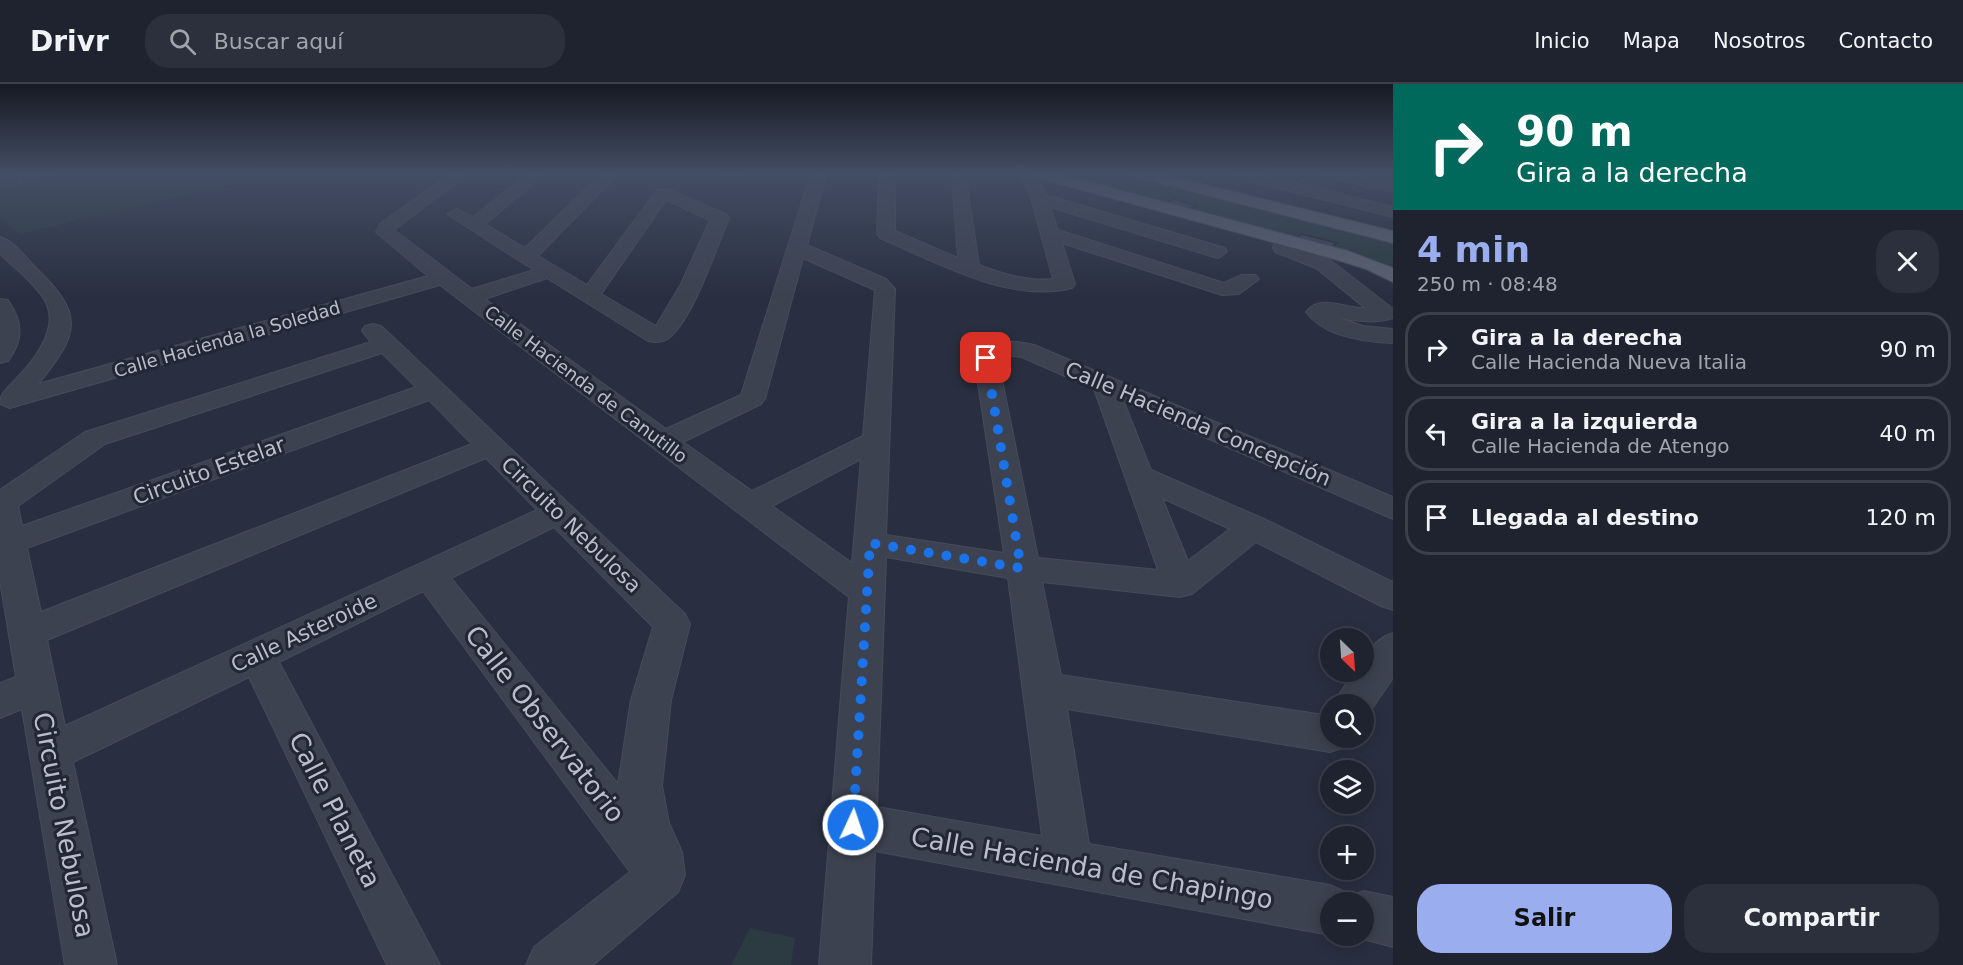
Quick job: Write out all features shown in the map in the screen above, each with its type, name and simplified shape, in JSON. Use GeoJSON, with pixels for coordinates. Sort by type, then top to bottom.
{"type":"FeatureCollection","features":[{"type":"Feature","properties":{"kind":"main road"},"geometry":{"type":"LineString","coordinates":[[1184,214],[1383,267],[1393,276]]}},
{"type":"Feature","properties":{"kind":"main road"},"geometry":{"type":"LineString","coordinates":[[1302,214],[1393,237]]}},
{"type":"Feature","properties":{"kind":"street","name":"Calle Hacienda de Canutillo"},"geometry":{"type":"LineString","coordinates":[[405,214],[386,228],[385,232],[457,289],[867,592]]}},
{"type":"Feature","properties":{"kind":"street"},"geometry":{"type":"LineString","coordinates":[[456,214],[545,268],[596,286],[633,321],[674,318],[720,218],[711,214]]}},
{"type":"Feature","properties":{"kind":"street"},"geometry":{"type":"LineString","coordinates":[[473,225],[487,214]]}},
{"type":"Feature","properties":{"kind":"street"},"geometry":{"type":"LineString","coordinates":[[506,245],[540,242],[569,214]]}},
{"type":"Feature","properties":{"kind":"street"},"geometry":{"type":"LineString","coordinates":[[596,286],[648,214]]}},
{"type":"Feature","properties":{"kind":"street"},"geometry":{"type":"LineString","coordinates":[[663,441],[752,399],[807,214]]}},
{"type":"Feature","properties":{"kind":"street"},"geometry":{"type":"LineString","coordinates":[[886,214],[886,234],[969,267],[1024,285],[1054,287],[1065,284],[1043,214]]}},
{"type":"Feature","properties":{"kind":"street"},"geometry":{"type":"LineString","coordinates":[[963,214],[969,267]]}},
{"type":"Feature","properties":{"kind":"street"},"geometry":{"type":"LineString","coordinates":[[1092,214],[1218,252]]}},
{"type":"Feature","properties":{"kind":"street"},"geometry":{"type":"LineString","coordinates":[[1048,234],[1222,289],[1232,290],[1249,279]]}},
{"type":"Feature","properties":{"kind":"street"},"geometry":{"type":"LineString","coordinates":[[1284,240],[1282,248],[1323,264],[1385,314],[1357,315],[1325,308],[1317,312],[1326,320],[1376,336],[1393,336]]}},
{"type":"Feature","properties":{"kind":"street"},"geometry":{"type":"LineString","coordinates":[[540,242],[545,268]]}},
{"type":"Feature","properties":{"kind":"street"},"geometry":{"type":"LineString","coordinates":[[1,246],[58,304],[60,322],[50,356],[6,404]]}},
{"type":"Feature","properties":{"kind":"street"},"geometry":{"type":"LineString","coordinates":[[797,248],[879,283],[885,289],[845,965]]}},
{"type":"Feature","properties":{"kind":"street","name":"Calle Hacienda la Soledad"},"geometry":{"type":"LineString","coordinates":[[6,404],[545,268]]}},
{"type":"Feature","properties":{"kind":"street"},"geometry":{"type":"LineString","coordinates":[[0,305],[10,317],[10,334],[0,356]]}},
{"type":"Feature","properties":{"kind":"street"},"geometry":{"type":"LineString","coordinates":[[5,524],[2,503],[95,438],[380,338],[491,446]]}},
{"type":"Feature","properties":{"kind":"street","name":"Calle Hacienda Concepción"},"geometry":{"type":"LineString","coordinates":[[1021,568],[986,358],[1000,348],[1026,350],[1393,509]]}},
{"type":"Feature","properties":{"kind":"street"},"geometry":{"type":"LineString","coordinates":[[1105,385],[1180,585]]}},
{"type":"Feature","properties":{"kind":"street","name":"Circuito Estelar"},"geometry":{"type":"LineString","coordinates":[[5,524],[433,390]]}},
{"type":"Feature","properties":{"kind":"street"},"geometry":{"type":"LineString","coordinates":[[749,505],[876,440]]}},
{"type":"Feature","properties":{"kind":"street","name":"Circuito Nebulosa"},"geometry":{"type":"LineString","coordinates":[[27,633],[491,446],[672,624],[651,700],[640,786],[647,826],[659,852],[661,875]]}},
{"type":"Feature","properties":{"kind":"street"},"geometry":{"type":"LineString","coordinates":[[1138,475],[1253,527],[1393,597]]}},
{"type":"Feature","properties":{"kind":"street","name":"Calle Asteroide"},"geometry":{"type":"LineString","coordinates":[[50,753],[558,513]]}},
{"type":"Feature","properties":{"kind":"street","name":"Circuito Nebulosa"},"geometry":{"type":"LineString","coordinates":[[5,524],[27,633],[19,693],[50,753],[91,965]]}},
{"type":"Feature","properties":{"kind":"street"},"geometry":{"type":"LineString","coordinates":[[870,543],[1021,568],[1180,585],[1253,527]]}},
{"type":"Feature","properties":{"kind":"street"},"geometry":{"type":"LineString","coordinates":[[1021,568],[1044,689],[1069,863]]}},
{"type":"Feature","properties":{"kind":"street","name":"Calle Observatorio"},"geometry":{"type":"LineString","coordinates":[[429,574],[661,875]]}},
{"type":"Feature","properties":{"kind":"street"},"geometry":{"type":"LineString","coordinates":[[1360,694],[1393,648]]}},
{"type":"Feature","properties":{"kind":"street","name":"Calle Planeta"},"geometry":{"type":"LineString","coordinates":[[257,655],[414,965]]}},
{"type":"Feature","properties":{"kind":"street"},"geometry":{"type":"LineString","coordinates":[[1044,689],[1320,732]]}},
{"type":"Feature","properties":{"kind":"street","name":"Calle Hacienda de Chapingo"},"geometry":{"type":"LineString","coordinates":[[853,825],[1320,908]]}},
{"type":"Feature","properties":{"kind":"street"},"geometry":{"type":"LineString","coordinates":[[552,965],[661,875]]}},
{"type":"Feature","properties":{"kind":"street"},"geometry":{"type":"LineString","coordinates":[[1374,918],[1393,922]]}},
{"type":"Feature","properties":{"kind":"shaded area"},"geometry":{"type":"Polygon","coordinates":[[[0,214],[105,214],[20,234],[0,218],[0,214]]]}},
{"type":"Feature","properties":{"kind":"shaded area"},"geometry":{"type":"Polygon","coordinates":[[[1198,214],[1291,214],[1393,240],[1393,268],[1198,214]]]}},
{"type":"Feature","properties":{"kind":"shaded area"},"geometry":{"type":"Polygon","coordinates":[[[750,928],[795,938],[791,965],[731,965],[750,928]]]}},
{"type":"Feature","properties":{"kind":"building"},"geometry":{"type":"Polygon","coordinates":[[[1302,234],[1337,243],[1331,248],[1296,238],[1302,234]]]}},
{"type":"Feature","properties":{"kind":"route"},"geometry":{"type":"LineString","coordinates":[[853,825],[870,543],[1021,568],[986,358]]}}]}
